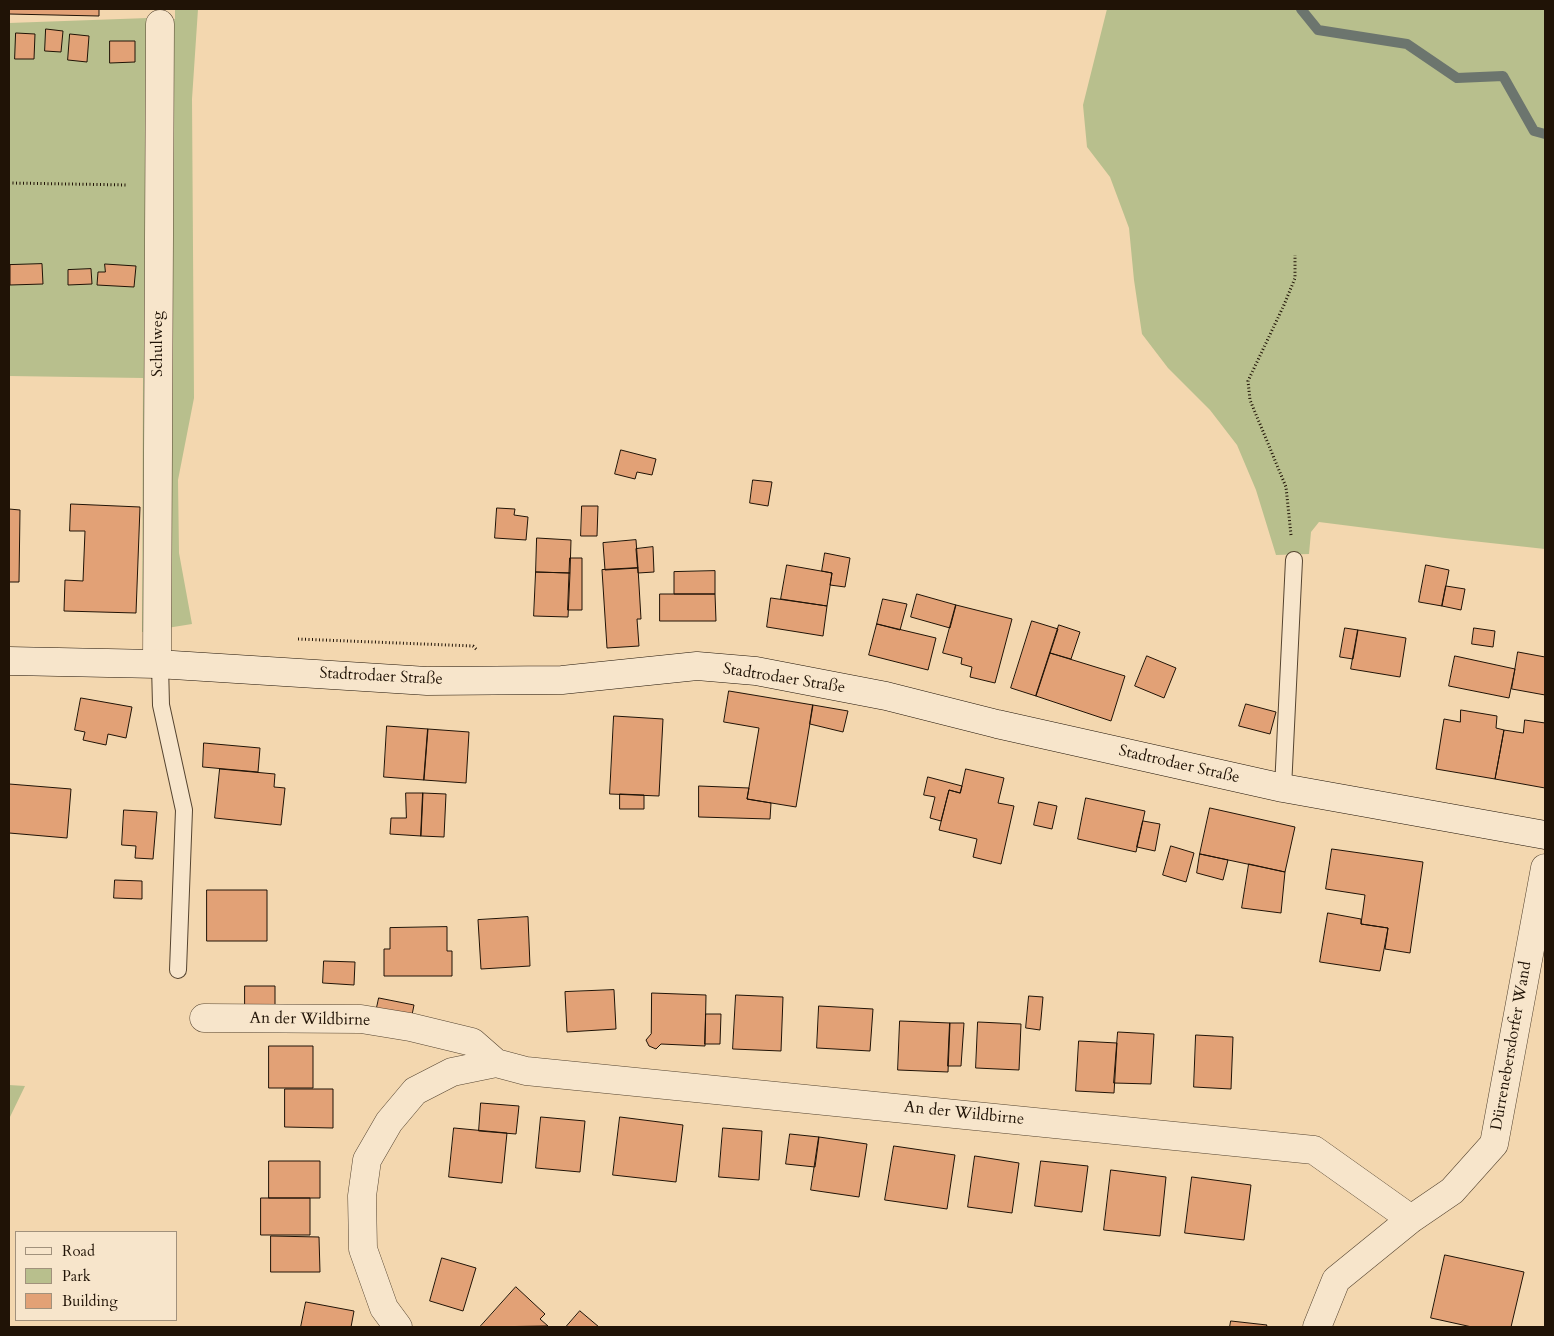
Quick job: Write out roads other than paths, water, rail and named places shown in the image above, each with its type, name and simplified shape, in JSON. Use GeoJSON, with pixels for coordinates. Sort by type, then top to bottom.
{"type":"FeatureCollection","features":[{"type":"Feature","properties":{"kind":"street","name":"Schulweg"},"geometry":{"type":"LineString","coordinates":[[158,665],[159,16]]}},
{"type":"Feature","properties":{"kind":"street","name":"Stadtrodaer Straße"},"geometry":{"type":"LineString","coordinates":[[9,661],[158,665],[427,681],[562,680],[697,666],[756,671],[886,696],[997,724],[1283,788],[1545,835]]}},
{"type":"Feature","properties":{"kind":"street","name":"Dürrenebersdorfer Wand"},"geometry":{"type":"LineString","coordinates":[[1316,1327],[1336,1280],[1411,1219],[1452,1191],[1494,1144],[1545,868]]}},
{"type":"Feature","properties":{"kind":"street","name":"An der Wildbirne"},"geometry":{"type":"LineString","coordinates":[[204,1018],[361,1019],[410,1027],[472,1042],[496,1063],[526,1071],[1314,1150],[1411,1219]]}},
{"type":"Feature","properties":{"kind":"street","name":"An der Wildbirne"},"geometry":{"type":"LineString","coordinates":[[398,1327],[384,1308],[363,1249],[362,1196],[367,1160],[389,1122],[415,1091],[452,1072],[496,1063]]}},
{"type":"Feature","properties":{"kind":"lane"},"geometry":{"type":"LineString","coordinates":[[1283,788],[1294,560]]}},
{"type":"Feature","properties":{"kind":"lane"},"geometry":{"type":"LineString","coordinates":[[158,665],[161,705],[184,810],[178,970]]}},
{"type":"Feature","properties":{"kind":"waterway"},"geometry":{"type":"LineString","coordinates":[[1301,9],[1318,30],[1407,44],[1457,78],[1503,76],[1534,131],[1545,134]]}}]}
